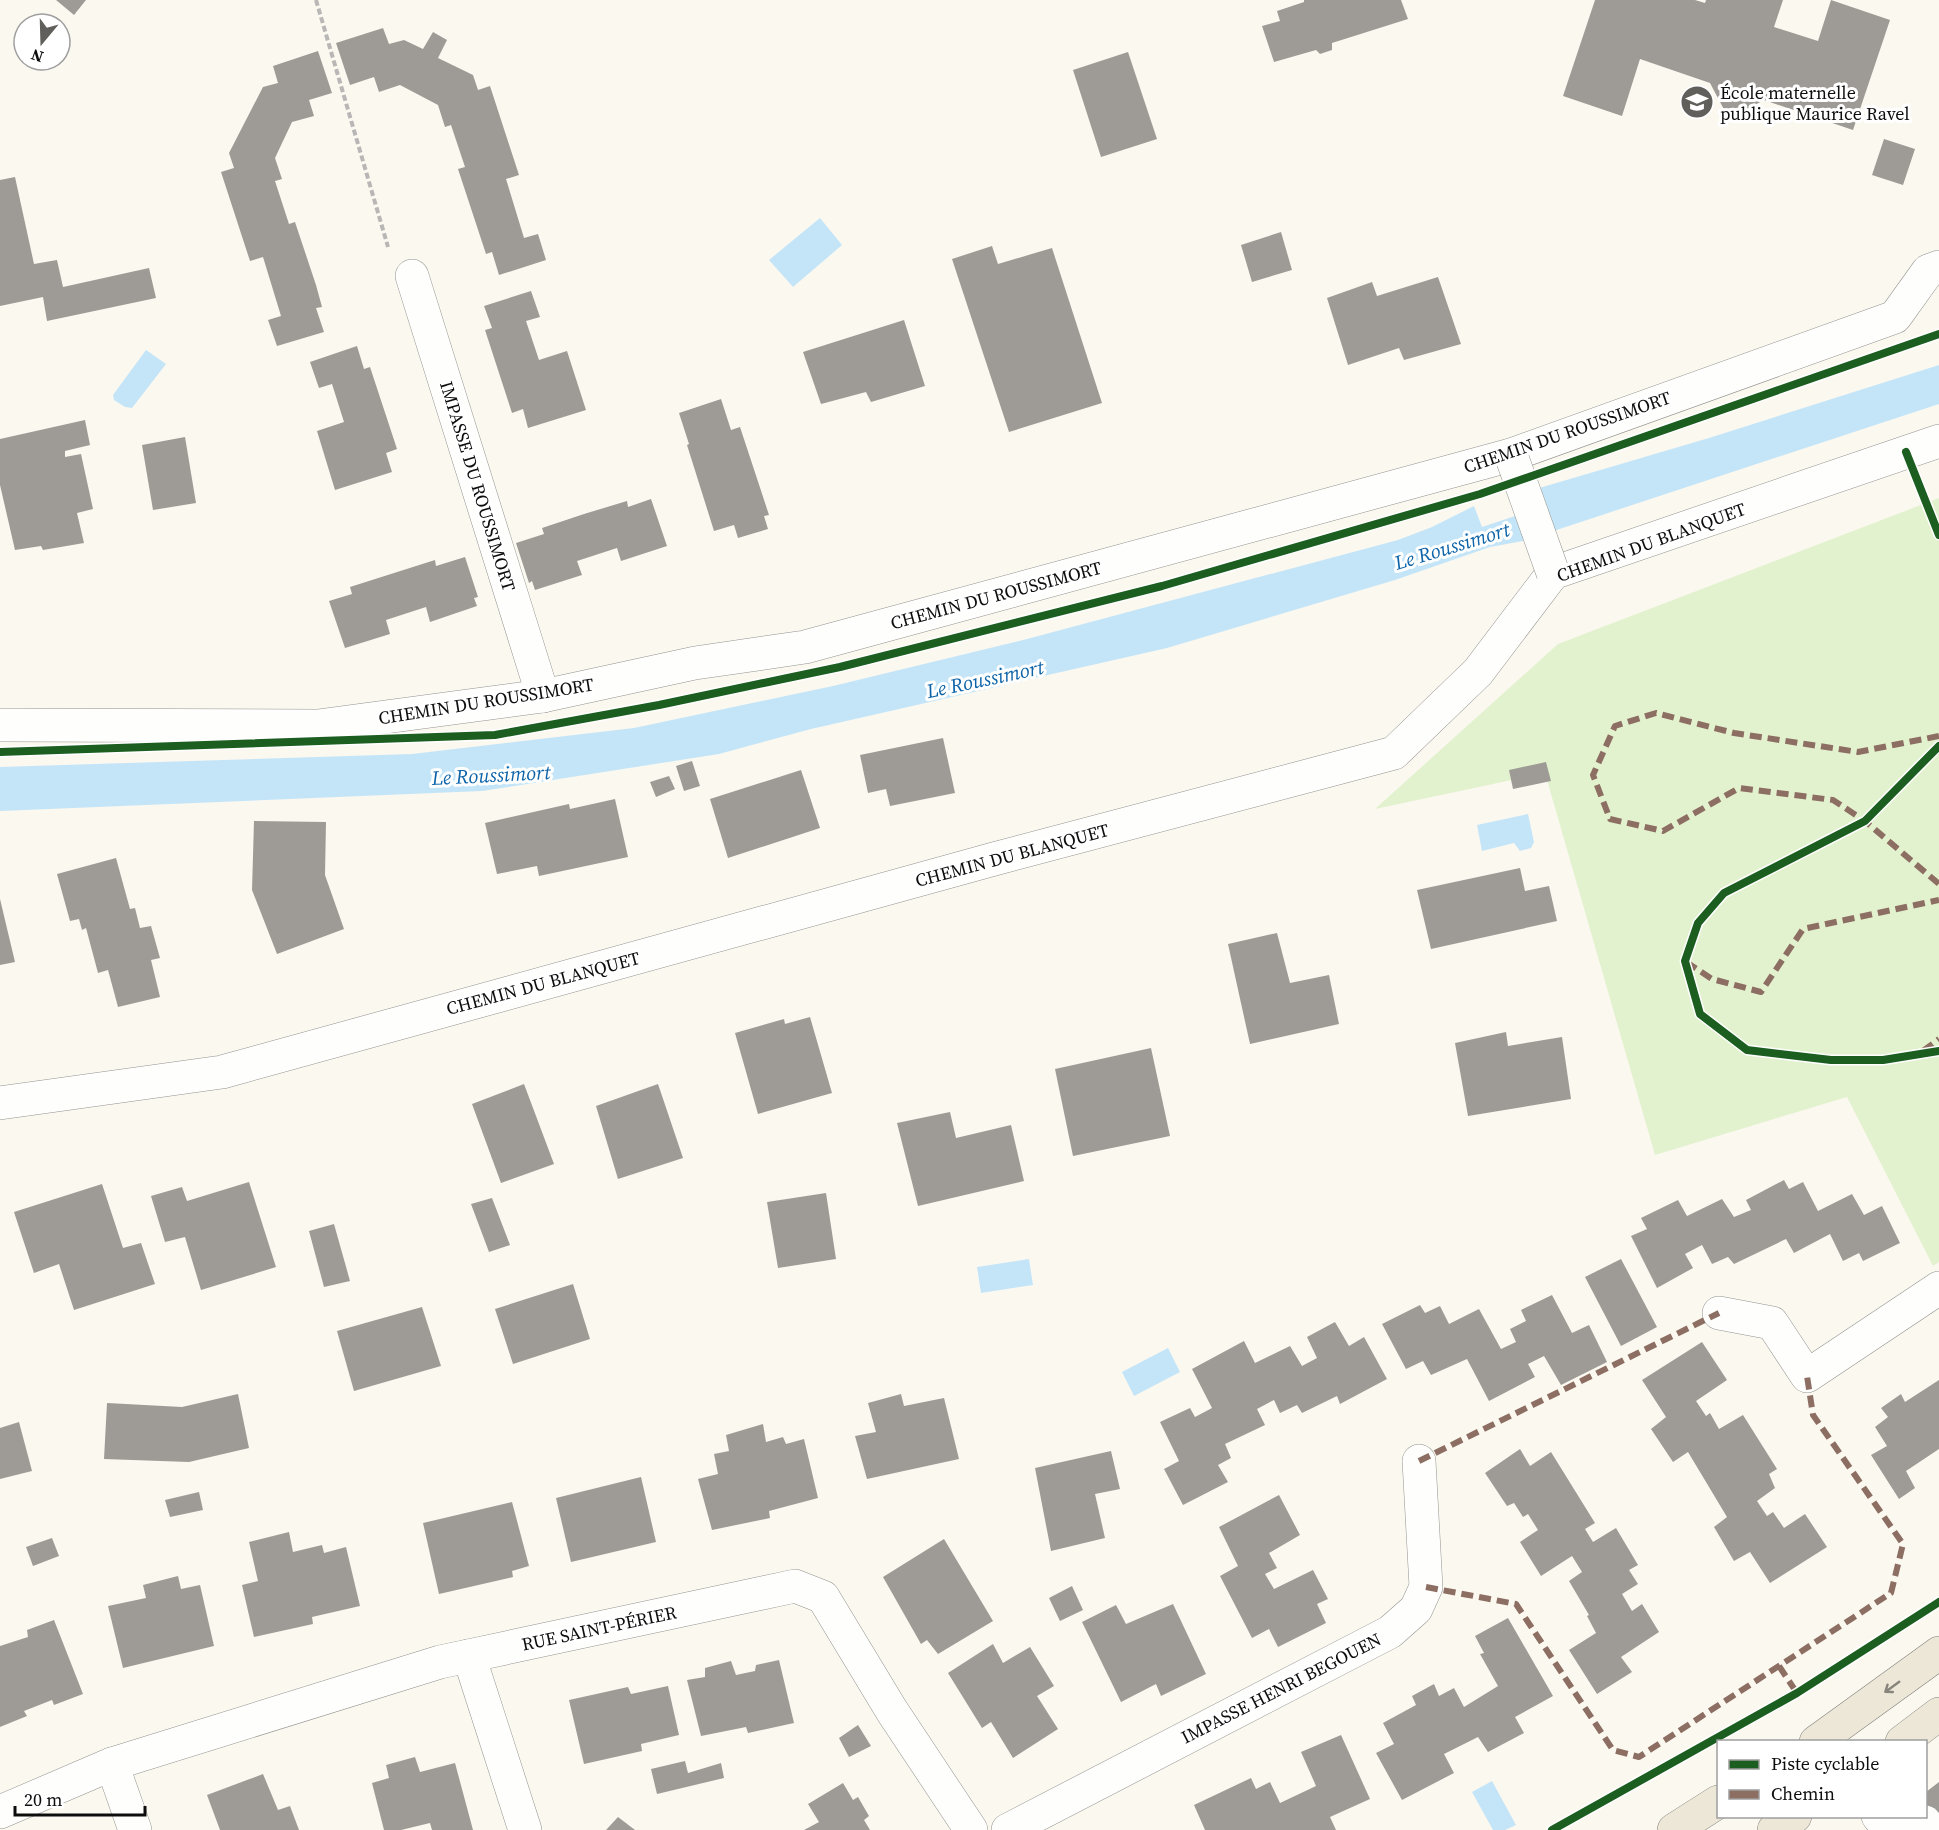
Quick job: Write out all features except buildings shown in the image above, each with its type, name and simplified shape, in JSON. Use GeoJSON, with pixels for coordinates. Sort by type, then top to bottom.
{"type":"FeatureCollection","features":[{"type":"Feature","properties":{"kind":"main road"},"geometry":{"type":"LineString","coordinates":[[1818,1740],[1939,1653]]}},
{"type":"Feature","properties":{"kind":"main road"},"geometry":{"type":"LineString","coordinates":[[1905,1740],[1939,1714]]}},
{"type":"Feature","properties":{"kind":"main road"},"geometry":{"type":"LineString","coordinates":[[1674,1830],[1717,1803]]}},
{"type":"Feature","properties":{"kind":"main road"},"geometry":{"type":"LineString","coordinates":[[1774,1830],[1792,1818]]}},
{"type":"Feature","properties":{"kind":"street","name":"CHEMIN DU ROUSSIMORT"},"geometry":{"type":"LineString","coordinates":[[0,725],[318,726],[543,696],[695,663],[805,647],[1511,455],[1894,316],[1928,271],[1939,267]]}},
{"type":"Feature","properties":{"kind":"street","name":"IMPASSE DU ROUSSIMORT"},"geometry":{"type":"LineString","coordinates":[[412,276],[543,696]]}},
{"type":"Feature","properties":{"kind":"street","name":"CHEMIN DU BLANQUET"},"geometry":{"type":"LineString","coordinates":[[0,1103],[222,1072],[983,862],[1394,753],[1478,672],[1553,573],[1939,441]]}},
{"type":"Feature","properties":{"kind":"street"},"geometry":{"type":"LineString","coordinates":[[1511,455],[1553,573]]}},
{"type":"Feature","properties":{"kind":"street"},"geometry":{"type":"LineString","coordinates":[[1719,1313],[1772,1323],[1807,1376],[1939,1288]]}},
{"type":"Feature","properties":{"kind":"street","name":"IMPASSE HENRI BEGOUEN"},"geometry":{"type":"LineString","coordinates":[[1008,1830],[1390,1632],[1416,1609],[1426,1587],[1419,1461]]}},
{"type":"Feature","properties":{"kind":"street","name":"RUE SAINT-PÉRIER"},"geometry":{"type":"LineString","coordinates":[[0,1812],[112,1764],[440,1662],[795,1586],[823,1597],[892,1711],[971,1830]]}},
{"type":"Feature","properties":{"kind":"street"},"geometry":{"type":"LineString","coordinates":[[469,1656],[525,1830]]}},
{"type":"Feature","properties":{"kind":"street"},"geometry":{"type":"LineString","coordinates":[[112,1764],[135,1830]]}},
{"type":"Feature","properties":{"kind":"street"},"geometry":{"type":"LineString","coordinates":[[1880,1818],[1890,1830]]}},
{"type":"Feature","properties":{"kind":"path"},"geometry":{"type":"LineString","coordinates":[[316,0],[392,259],[412,276]]}},
{"type":"Feature","properties":{"kind":"path"},"geometry":{"type":"LineString","coordinates":[[1906,452],[1939,535]]}},
{"type":"Feature","properties":{"kind":"path"},"geometry":{"type":"LineString","coordinates":[[1939,746],[1865,821],[1724,893],[1698,923],[1684,961],[1700,1014],[1747,1050],[1831,1060],[1883,1060],[1939,1052]]}},
{"type":"Feature","properties":{"kind":"green space"},"geometry":{"type":"Polygon","coordinates":[[[1939,498],[1939,1262],[1933,1266],[1847,1097],[1655,1155],[1545,773],[1375,809],[1558,644],[1939,498]]]}},
{"type":"Feature","properties":{"kind":"water"},"geometry":{"type":"Polygon","coordinates":[[[820,218],[842,245],[793,287],[769,260],[820,218]]]}},
{"type":"Feature","properties":{"kind":"water"},"geometry":{"type":"Polygon","coordinates":[[[146,350],[166,364],[132,408],[125,407],[114,400],[113,395],[146,350]]]}},
{"type":"Feature","properties":{"kind":"water","name":"Le Roussimort"},"geometry":{"type":"Polygon","coordinates":[[[1939,365],[1939,404],[1523,541],[1490,547],[1395,580],[1167,648],[811,729],[719,754],[482,791],[0,811],[0,767],[412,754],[634,728],[833,686],[1027,639],[1398,540],[1432,527],[1474,506],[1482,527],[1515,516],[1509,497],[1709,438],[1939,365]]]}},
{"type":"Feature","properties":{"kind":"water"},"geometry":{"type":"Polygon","coordinates":[[[1528,814],[1534,842],[1531,848],[1520,851],[1514,843],[1482,851],[1477,825],[1528,814]]]}},
{"type":"Feature","properties":{"kind":"water"},"geometry":{"type":"Polygon","coordinates":[[[1029,1259],[1033,1285],[981,1293],[977,1267],[1029,1259]]]}},
{"type":"Feature","properties":{"kind":"water"},"geometry":{"type":"Polygon","coordinates":[[[1168,1348],[1180,1372],[1134,1396],[1122,1372],[1168,1348]]]}},
{"type":"Feature","properties":{"kind":"water"},"geometry":{"type":"Polygon","coordinates":[[[1492,1781],[1516,1825],[1505,1830],[1493,1830],[1472,1792],[1492,1781]]]}},
{"type":"Feature","properties":{"kind":"marked path"},"geometry":{"type":"LineString","coordinates":[[1939,736],[1858,752],[1734,733],[1656,713],[1615,726],[1593,775],[1610,819],[1663,831],[1739,788],[1833,800],[1865,821],[1939,884]]}},
{"type":"Feature","properties":{"kind":"marked path"},"geometry":{"type":"LineString","coordinates":[[1686,962],[1712,979],[1761,992],[1803,929],[1939,900]]}},
{"type":"Feature","properties":{"kind":"marked path"},"geometry":{"type":"LineString","coordinates":[[1923,1051],[1939,1039]]}},
{"type":"Feature","properties":{"kind":"marked path"},"geometry":{"type":"LineString","coordinates":[[1419,1461],[1719,1313]]}},
{"type":"Feature","properties":{"kind":"marked path"},"geometry":{"type":"LineString","coordinates":[[1426,1587],[1516,1604],[1613,1750],[1639,1757],[1891,1593],[1903,1544],[1813,1415],[1807,1376]]}},
{"type":"Feature","properties":{"kind":"marked path"},"geometry":{"type":"LineString","coordinates":[[1779,1666],[1797,1693]]}},
{"type":"Feature","properties":{"kind":"cycle path"},"geometry":{"type":"LineString","coordinates":[[0,752],[495,735],[659,705],[840,667],[1162,586],[1480,494],[1939,334]]}},
{"type":"Feature","properties":{"kind":"cycle path"},"geometry":{"type":"LineString","coordinates":[[1906,452],[1939,535]]}},
{"type":"Feature","properties":{"kind":"cycle path"},"geometry":{"type":"LineString","coordinates":[[1939,746],[1865,821],[1724,893],[1698,923],[1685,961],[1700,1014],[1747,1050],[1831,1060],[1883,1060],[1939,1051]]}},
{"type":"Feature","properties":{"kind":"cycle path"},"geometry":{"type":"LineString","coordinates":[[1552,1830],[1797,1693],[1939,1602]]}},
{"type":"Feature","properties":{"kind":"place","name":"École maternelle publique Maurice Ravel"},"geometry":{"type":"Point","coordinates":[1697,102]}}]}
